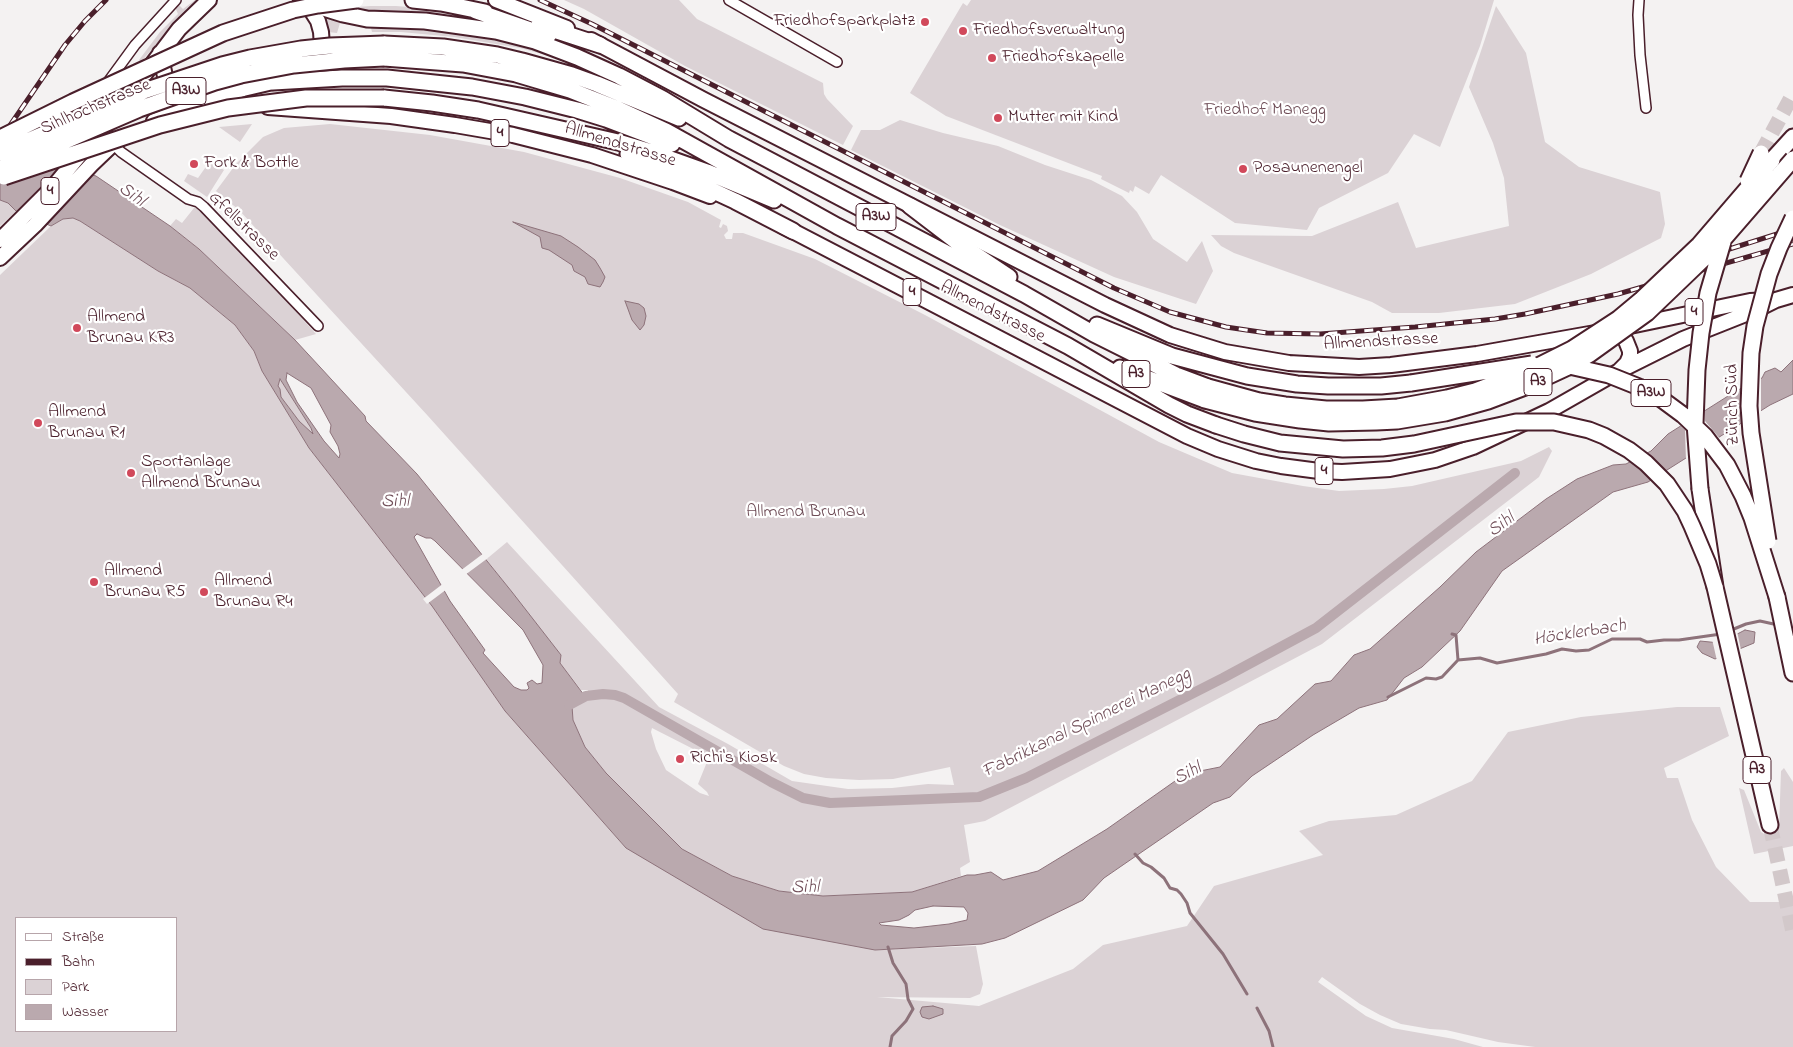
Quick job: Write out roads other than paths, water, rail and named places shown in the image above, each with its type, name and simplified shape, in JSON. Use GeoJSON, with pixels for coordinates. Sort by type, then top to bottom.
{"type":"FeatureCollection","features":[{"type":"Feature","properties":{"kind":"highway"},"geometry":{"type":"LineString","coordinates":[[0,138],[87,95],[223,33],[293,10],[318,4],[356,0]]}},
{"type":"Feature","properties":{"kind":"highway"},"geometry":{"type":"LineString","coordinates":[[414,0],[441,3],[517,19],[600,45]]}},
{"type":"Feature","properties":{"kind":"highway"},"geometry":{"type":"LineString","coordinates":[[304,2],[355,17],[461,25],[496,31],[534,41],[577,57],[619,76],[663,99],[729,139]]}},
{"type":"Feature","properties":{"kind":"highway"},"geometry":{"type":"LineString","coordinates":[[476,10],[596,56],[655,86],[722,124],[800,176]]}},
{"type":"Feature","properties":{"kind":"highway","name":"A3W"},"geometry":{"type":"LineString","coordinates":[[384,51],[415,45],[469,50],[548,68],[622,93],[729,139],[1024,294],[1094,334],[1176,375],[1206,393],[1326,409],[1398,407],[1448,398],[1475,391],[1526,372],[1565,353],[1618,319],[1658,285],[1722,220],[1793,137]]}},
{"type":"Feature","properties":{"kind":"highway","name":"Sihlhochstrasse"},"geometry":{"type":"LineString","coordinates":[[0,153],[144,91],[250,58],[301,49],[338,46],[384,51]]}},
{"type":"Feature","properties":{"kind":"highway","name":"A3W"},"geometry":{"type":"LineString","coordinates":[[384,51],[435,61],[489,68],[525,76],[570,90],[618,109],[666,131],[837,226],[1068,346]]}},
{"type":"Feature","properties":{"kind":"highway","name":"Sihlhochstrasse"},"geometry":{"type":"LineString","coordinates":[[0,169],[139,109],[215,82],[294,65],[344,60],[384,51]]}},
{"type":"Feature","properties":{"kind":"highway"},"geometry":{"type":"LineString","coordinates":[[273,82],[342,78],[387,78],[499,91],[606,119],[738,171]]}},
{"type":"Feature","properties":{"kind":"highway"},"geometry":{"type":"LineString","coordinates":[[0,178],[138,132],[228,108],[306,98],[384,98],[478,110],[651,152],[707,172],[837,226]]}},
{"type":"Feature","properties":{"kind":"highway"},"geometry":{"type":"LineString","coordinates":[[576,133],[666,169],[793,230]]}},
{"type":"Feature","properties":{"kind":"highway","name":"A3"},"geometry":{"type":"LineString","coordinates":[[1761,154],[1729,224],[1718,256],[1704,315],[1698,356],[1695,405],[1696,455],[1715,587],[1770,825]]}},
{"type":"Feature","properties":{"kind":"highway","name":"A3"},"geometry":{"type":"LineString","coordinates":[[1068,346],[1170,388],[1206,393],[1254,413],[1300,420],[1355,423],[1397,421],[1432,416],[1488,401],[1525,388],[1566,368],[1614,338],[1647,313],[1721,242],[1793,159]]}},
{"type":"Feature","properties":{"kind":"highway"},"geometry":{"type":"LineString","coordinates":[[910,206],[961,244],[1050,304]]}},
{"type":"Feature","properties":{"kind":"highway","name":"Zürich Süd"},"geometry":{"type":"LineString","coordinates":[[1776,597],[1753,451],[1749,380],[1754,335],[1761,300],[1779,248],[1793,218]]}},
{"type":"Feature","properties":{"kind":"highway","name":"A3W"},"geometry":{"type":"LineString","coordinates":[[1024,294],[1172,356],[1214,369],[1297,384],[1352,386],[1411,383],[1518,366],[1552,364],[1574,366],[1627,381],[1660,398],[1683,415],[1705,436],[1720,454],[1748,506],[1776,597]]}},
{"type":"Feature","properties":{"kind":"highway","name":"A3"},"geometry":{"type":"LineString","coordinates":[[1068,346],[1187,414],[1244,434],[1280,443],[1343,449],[1382,448],[1414,444],[1516,422],[1554,422],[1589,430],[1629,450],[1646,463],[1667,484],[1679,501],[1692,526],[1708,564],[1715,587]]}},
{"type":"Feature","properties":{"kind":"highway"},"geometry":{"type":"LineString","coordinates":[[1776,597],[1793,673]]}},
{"type":"Feature","properties":{"kind":"main road","name":"4"},"geometry":{"type":"LineString","coordinates":[[0,240],[54,187],[179,29],[209,0]]}},
{"type":"Feature","properties":{"kind":"main road","name":"Allmendstrasse"},"geometry":{"type":"LineString","coordinates":[[496,0],[546,19],[600,45],[910,206],[1148,325],[1199,344],[1241,356],[1321,366],[1359,367],[1391,365],[1505,350],[1613,330],[1750,301],[1776,300]]}},
{"type":"Feature","properties":{"kind":"main road"},"geometry":{"type":"LineString","coordinates":[[160,53],[163,72],[169,88],[192,106],[303,72],[319,58],[322,46],[320,27],[304,2]]}},
{"type":"Feature","properties":{"kind":"main road","name":"Allmendstrasse"},"geometry":{"type":"LineString","coordinates":[[0,258],[35,225],[113,144],[138,128],[192,106],[250,106],[391,116],[455,124],[513,135],[592,155],[636,169],[747,211],[793,230],[1181,433],[1232,454],[1281,466],[1319,471],[1390,469],[1442,458],[1473,447],[1500,436],[1549,411],[1620,371],[1683,339],[1776,300],[1793,295]]}},
{"type":"Feature","properties":{"kind":"main road"},"geometry":{"type":"LineString","coordinates":[[1613,330],[1626,341],[1630,351],[1627,363],[1620,371]]}},
{"type":"Feature","properties":{"kind":"street"},"geometry":{"type":"LineString","coordinates":[[70,129],[97,97],[135,46],[176,0]]}},
{"type":"Feature","properties":{"kind":"street"},"geometry":{"type":"LineString","coordinates":[[729,0],[837,62]]}},
{"type":"Feature","properties":{"kind":"street"},"geometry":{"type":"LineString","coordinates":[[1640,0],[1638,15],[1640,55],[1646,108]]}},
{"type":"Feature","properties":{"kind":"street","name":"Gfellstrasse"},"geometry":{"type":"LineString","coordinates":[[113,144],[121,152],[188,200],[198,202],[204,207],[318,326]]}},
{"type":"Feature","properties":{"kind":"water","name":"Sihl"},"geometry":{"type":"Polygon","coordinates":[[[0,153],[56,164],[96,176],[170,226],[199,249],[295,340],[365,416],[366,421],[417,474],[561,655],[560,663],[584,695],[572,706],[573,720],[585,747],[606,773],[682,849],[732,876],[779,891],[823,896],[912,892],[967,875],[991,872],[1003,880],[1038,871],[1107,829],[1185,774],[1220,767],[1259,725],[1277,719],[1315,684],[1331,681],[1354,655],[1370,649],[1440,587],[1476,552],[1546,499],[1577,479],[1613,465],[1626,464],[1651,451],[1668,434],[1736,391],[1762,378],[1765,372],[1775,368],[1781,372],[1793,360],[1793,394],[1770,405],[1648,482],[1613,492],[1502,571],[1460,631],[1422,667],[1404,678],[1387,700],[1359,708],[1313,735],[1252,776],[1230,797],[1213,803],[1104,878],[1083,900],[1005,938],[982,944],[875,950],[763,929],[626,848],[505,711],[432,606],[309,448],[262,371],[254,351],[235,325],[190,288],[158,271],[80,221],[73,218],[63,219],[51,226],[16,211],[8,203],[0,200],[0,153]],[[287,373],[286,380],[297,402],[324,441],[339,458],[338,446],[330,432],[331,425],[311,388],[287,373]],[[280,379],[278,386],[281,397],[299,421],[313,434],[280,379]],[[417,534],[414,537],[450,601],[485,650],[483,653],[514,687],[527,690],[529,688],[527,683],[532,680],[537,684],[542,683],[543,665],[523,630],[435,541],[417,534]],[[933,906],[915,910],[899,920],[879,923],[881,925],[914,928],[967,920],[968,913],[964,907],[933,906]]]}},
{"type":"Feature","properties":{"kind":"water"},"geometry":{"type":"Polygon","coordinates":[[[513,222],[561,236],[578,247],[595,260],[605,277],[600,287],[588,284],[585,277],[574,271],[572,265],[549,250],[542,248],[540,237],[513,222]]]}},
{"type":"Feature","properties":{"kind":"water"},"geometry":{"type":"Polygon","coordinates":[[[625,301],[639,304],[644,308],[646,316],[644,325],[640,330],[632,320],[625,301]]]}},
{"type":"Feature","properties":{"kind":"water"},"geometry":{"type":"Polygon","coordinates":[[[1745,630],[1755,632],[1754,643],[1715,659],[1702,653],[1697,647],[1700,641],[1720,643],[1745,630]]]}},
{"type":"Feature","properties":{"kind":"water"},"geometry":{"type":"Polygon","coordinates":[[[933,1006],[943,1009],[943,1014],[929,1019],[922,1017],[920,1012],[922,1007],[933,1006]]]}},
{"type":"Feature","properties":{"kind":"waterway","name":"Fabrikkanal Spinnerei Manegg"},"geometry":{"type":"LineString","coordinates":[[569,705],[586,696],[603,694],[624,698],[771,782],[803,798],[830,803],[979,797],[1026,778],[1223,678],[1316,628],[1515,473]]}},
{"type":"Feature","properties":{"kind":"waterway","name":"Höcklerbach"},"geometry":{"type":"LineString","coordinates":[[1729,631],[1760,621],[1778,625]]}},
{"type":"Feature","properties":{"kind":"waterway","name":"Höcklerbach"},"geometry":{"type":"LineString","coordinates":[[1452,634],[1456,635],[1458,660],[1480,658],[1497,663],[1546,654],[1562,649],[1589,650],[1612,639],[1640,639],[1647,642],[1721,634]]}},
{"type":"Feature","properties":{"kind":"waterway","name":"Höcklerbach"},"geometry":{"type":"LineString","coordinates":[[1388,697],[1426,678],[1436,679],[1442,677],[1458,660]]}},
{"type":"Feature","properties":{"kind":"waterway"},"geometry":{"type":"LineString","coordinates":[[1135,854],[1143,863],[1164,878],[1170,888],[1177,890],[1181,894],[1187,903],[1190,913],[1223,954],[1247,994]]}},
{"type":"Feature","properties":{"kind":"waterway"},"geometry":{"type":"LineString","coordinates":[[888,947],[893,963],[906,984],[908,999],[913,1009],[906,1021],[892,1036],[890,1047]]}},
{"type":"Feature","properties":{"kind":"waterway"},"geometry":{"type":"LineString","coordinates":[[1257,1008],[1269,1031],[1273,1047]]}},
{"type":"Feature","properties":{"kind":"tunnel"},"geometry":{"type":"LineString","coordinates":[[1761,153],[1793,94]]}},
{"type":"Feature","properties":{"kind":"tunnel"},"geometry":{"type":"LineString","coordinates":[[1770,825],[1793,932]]}},
{"type":"Feature","properties":{"kind":"railway"},"geometry":{"type":"LineString","coordinates":[[0,140],[65,45],[106,0]]}},
{"type":"Feature","properties":{"kind":"railway"},"geometry":{"type":"LineString","coordinates":[[540,0],[592,24],[1114,288],[1170,312],[1226,327],[1267,333],[1320,334],[1495,319],[1618,294],[1793,244]]}},
{"type":"Feature","properties":{"kind":"railway"},"geometry":{"type":"LineString","coordinates":[[1664,274],[1720,252],[1793,229]]}},
{"type":"Feature","properties":{"kind":"place","name":"Friedhofsparkplatz"},"geometry":{"type":"Point","coordinates":[925,22]}},
{"type":"Feature","properties":{"kind":"place","name":"Friedhofsverwaltung"},"geometry":{"type":"Point","coordinates":[963,31]}},
{"type":"Feature","properties":{"kind":"place","name":"Friedhofskapelle"},"geometry":{"type":"Point","coordinates":[992,58]}},
{"type":"Feature","properties":{"kind":"place","name":"Mutter mit Kind"},"geometry":{"type":"Point","coordinates":[998,118]}},
{"type":"Feature","properties":{"kind":"place","name":"Fork & Bottle"},"geometry":{"type":"Point","coordinates":[194,164]}},
{"type":"Feature","properties":{"kind":"place","name":"Posaunenengel"},"geometry":{"type":"Point","coordinates":[1243,169]}},
{"type":"Feature","properties":{"kind":"place","name":"Allmend Brunau KR3"},"geometry":{"type":"Point","coordinates":[77,328]}},
{"type":"Feature","properties":{"kind":"place","name":"Allmend Brunau R1"},"geometry":{"type":"Point","coordinates":[38,423]}},
{"type":"Feature","properties":{"kind":"place","name":"Sportanlage Allmend Brunau"},"geometry":{"type":"Point","coordinates":[131,473]}},
{"type":"Feature","properties":{"kind":"place","name":"Allmend Brunau R5"},"geometry":{"type":"Point","coordinates":[94,582]}},
{"type":"Feature","properties":{"kind":"place","name":"Allmend Brunau R4"},"geometry":{"type":"Point","coordinates":[204,592]}},
{"type":"Feature","properties":{"kind":"place","name":"Richi's Kiosk"},"geometry":{"type":"Point","coordinates":[680,759]}},
{"type":"Feature","properties":{"kind":"park label","name":"Friedhof Manegg"},"geometry":{"type":"Point","coordinates":[1265,111]}},
{"type":"Feature","properties":{"kind":"park label","name":"Allmend Brunau"},"geometry":{"type":"Point","coordinates":[806,513]}}]}
